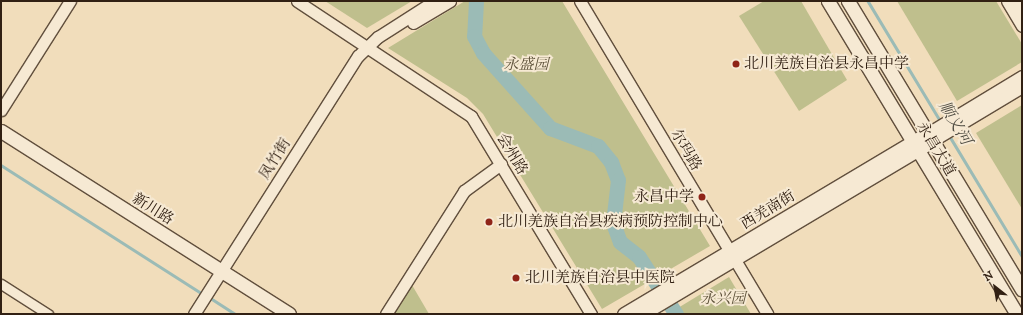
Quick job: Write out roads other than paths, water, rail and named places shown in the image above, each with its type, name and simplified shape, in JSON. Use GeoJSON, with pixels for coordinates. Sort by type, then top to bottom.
{"type":"FeatureCollection","features":[{"type":"Feature","properties":{"kind":"main road","name":"永昌大道"},"geometry":{"type":"LineString","coordinates":[[828,1],[1017,314]]}},
{"type":"Feature","properties":{"kind":"main road","name":"永昌大道"},"geometry":{"type":"LineString","coordinates":[[848,1],[934,134],[1022,290]]}},
{"type":"Feature","properties":{"kind":"main road","name":"新川路"},"geometry":{"type":"LineString","coordinates":[[1,131],[219,275],[272,314]]}},
{"type":"Feature","properties":{"kind":"main road","name":"西羌南街"},"geometry":{"type":"LineString","coordinates":[[624,314],[654,301],[934,134]]}},
{"type":"Feature","properties":{"kind":"main road","name":"新川路"},"geometry":{"type":"LineString","coordinates":[[1,141],[219,275],[289,314]]}},
{"type":"Feature","properties":{"kind":"main road","name":"西羌南街"},"geometry":{"type":"LineString","coordinates":[[642,314],[654,301]]}},
{"type":"Feature","properties":{"kind":"street"},"geometry":{"type":"LineString","coordinates":[[1,110],[70,1]]}},
{"type":"Feature","properties":{"kind":"street","name":"会州路"},"geometry":{"type":"LineString","coordinates":[[297,1],[465,110],[501,164],[591,314]]}},
{"type":"Feature","properties":{"kind":"street","name":"尔玛路"},"geometry":{"type":"LineString","coordinates":[[580,1],[767,314]]}},
{"type":"Feature","properties":{"kind":"street"},"geometry":{"type":"LineString","coordinates":[[1007,1],[1022,26]]}},
{"type":"Feature","properties":{"kind":"street"},"geometry":{"type":"LineString","coordinates":[[1017,1],[1022,9]]}},
{"type":"Feature","properties":{"kind":"street","name":"凤竹街"},"geometry":{"type":"LineString","coordinates":[[194,314],[358,56],[368,46],[384,41],[442,3]]}},
{"type":"Feature","properties":{"kind":"street"},"geometry":{"type":"LineString","coordinates":[[955,122],[1022,76]]}},
{"type":"Feature","properties":{"kind":"street"},"geometry":{"type":"LineString","coordinates":[[934,134],[1022,87]]}},
{"type":"Feature","properties":{"kind":"street"},"geometry":{"type":"LineString","coordinates":[[386,314],[464,191],[501,164]]}},
{"type":"Feature","properties":{"kind":"street"},"geometry":{"type":"LineString","coordinates":[[1,284],[48,314]]}},
{"type":"Feature","properties":{"kind":"waterway"},"geometry":{"type":"LineString","coordinates":[[476,1],[474,36],[483,53],[550,128],[598,146],[611,162],[618,180],[613,223],[620,242],[639,257],[676,314]]}},
{"type":"Feature","properties":{"kind":"waterway","name":"顺义河"},"geometry":{"type":"LineString","coordinates":[[868,1],[941,122]]}},
{"type":"Feature","properties":{"kind":"waterway","name":"顺义河"},"geometry":{"type":"LineString","coordinates":[[949,135],[1022,256]]}},
{"type":"Feature","properties":{"kind":"waterway"},"geometry":{"type":"LineString","coordinates":[[1,165],[203,294]]}},
{"type":"Feature","properties":{"kind":"waterway"},"geometry":{"type":"LineString","coordinates":[[209,297],[235,314]]}},
{"type":"Feature","properties":{"kind":"place","name":"北川羌族自治县永昌中学"},"geometry":{"type":"Point","coordinates":[736,64]}},
{"type":"Feature","properties":{"kind":"place","name":"永昌中学"},"geometry":{"type":"Point","coordinates":[702,197]}},
{"type":"Feature","properties":{"kind":"place","name":"北川羌族自治县疾病预防控制中心"},"geometry":{"type":"Point","coordinates":[489,222]}},
{"type":"Feature","properties":{"kind":"place","name":"北川羌族自治县中医院"},"geometry":{"type":"Point","coordinates":[516,278]}},
{"type":"Feature","properties":{"kind":"park label","name":"永盛园"},"geometry":{"type":"Point","coordinates":[526,65]}},
{"type":"Feature","properties":{"kind":"park label","name":"永兴园"},"geometry":{"type":"Point","coordinates":[723,299]}}]}
